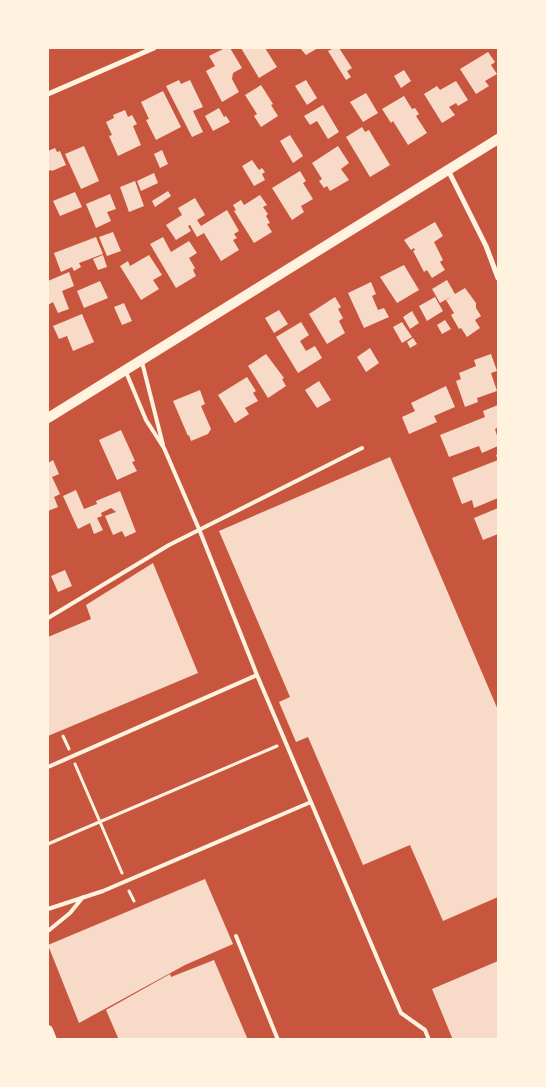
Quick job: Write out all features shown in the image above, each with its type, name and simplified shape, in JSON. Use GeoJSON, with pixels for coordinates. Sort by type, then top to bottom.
{"type":"FeatureCollection","features":[{"type":"Feature","properties":{"kind":"main road"},"geometry":{"type":"LineString","coordinates":[[48,418],[498,139]]}},
{"type":"Feature","properties":{"kind":"main road"},"geometry":{"type":"LineString","coordinates":[[48,1030],[52,1040]]}},
{"type":"Feature","properties":{"kind":"street"},"geometry":{"type":"LineString","coordinates":[[48,94],[154,48]]}},
{"type":"Feature","properties":{"kind":"street"},"geometry":{"type":"LineString","coordinates":[[448,170],[486,246],[498,278]]}},
{"type":"Feature","properties":{"kind":"lane"},"geometry":{"type":"LineString","coordinates":[[141,360],[164,448],[199,529],[257,675],[401,1013],[424,1030],[429,1040]]}},
{"type":"Feature","properties":{"kind":"lane"},"geometry":{"type":"LineString","coordinates":[[125,370],[146,420],[164,448]]}},
{"type":"Feature","properties":{"kind":"lane"},"geometry":{"type":"LineString","coordinates":[[48,618],[168,545],[362,448]]}},
{"type":"Feature","properties":{"kind":"lane"},"geometry":{"type":"LineString","coordinates":[[48,767],[257,675]]}},
{"type":"Feature","properties":{"kind":"lane"},"geometry":{"type":"LineString","coordinates":[[48,909],[125,882],[311,802]]}},
{"type":"Feature","properties":{"kind":"lane"},"geometry":{"type":"LineString","coordinates":[[48,931],[70,913],[83,897]]}},
{"type":"Feature","properties":{"kind":"lane"},"geometry":{"type":"LineString","coordinates":[[236,936],[278,1040]]}},
{"type":"Feature","properties":{"kind":"path"},"geometry":{"type":"LineString","coordinates":[[63,736],[134,902]]}},
{"type":"Feature","properties":{"kind":"path"},"geometry":{"type":"LineString","coordinates":[[48,844],[286,742]]}},
{"type":"Feature","properties":{"kind":"building"},"geometry":{"type":"Polygon","coordinates":[[[225,48],[230,48],[242,68],[233,73],[232,79],[239,92],[222,102],[206,71],[215,66],[209,56],[225,48]]]}},
{"type":"Feature","properties":{"kind":"building"},"geometry":{"type":"Polygon","coordinates":[[[241,48],[265,48],[277,67],[259,78],[241,48]]]}},
{"type":"Feature","properties":{"kind":"building"},"geometry":{"type":"Polygon","coordinates":[[[300,48],[318,48],[306,55],[300,48]]]}},
{"type":"Feature","properties":{"kind":"building"},"geometry":{"type":"Polygon","coordinates":[[[339,48],[352,68],[347,71],[351,77],[346,80],[328,51],[339,48]]]}},
{"type":"Feature","properties":{"kind":"building"},"geometry":{"type":"Polygon","coordinates":[[[488,52],[495,62],[491,65],[497,74],[485,81],[489,86],[476,94],[460,69],[488,52]]]}},
{"type":"Feature","properties":{"kind":"building"},"geometry":{"type":"Polygon","coordinates":[[[404,70],[411,81],[401,88],[394,76],[404,70]]]}},
{"type":"Feature","properties":{"kind":"building"},"geometry":{"type":"Polygon","coordinates":[[[179,80],[181,84],[190,80],[203,107],[193,111],[203,132],[192,137],[166,86],[179,80]]]}},
{"type":"Feature","properties":{"kind":"building"},"geometry":{"type":"Polygon","coordinates":[[[306,80],[317,98],[307,105],[295,86],[306,80]]]}},
{"type":"Feature","properties":{"kind":"building"},"geometry":{"type":"Polygon","coordinates":[[[456,81],[468,100],[458,106],[456,103],[449,107],[455,115],[442,123],[424,94],[437,86],[440,90],[456,81]]]}},
{"type":"Feature","properties":{"kind":"building"},"geometry":{"type":"Polygon","coordinates":[[[261,85],[278,116],[261,127],[254,116],[257,114],[245,95],[261,85]]]}},
{"type":"Feature","properties":{"kind":"building"},"geometry":{"type":"Polygon","coordinates":[[[163,91],[181,127],[156,140],[146,120],[149,119],[141,102],[163,91]]]}},
{"type":"Feature","properties":{"kind":"building"},"geometry":{"type":"Polygon","coordinates":[[[366,93],[378,113],[363,122],[350,102],[366,93]]]}},
{"type":"Feature","properties":{"kind":"building"},"geometry":{"type":"Polygon","coordinates":[[[404,96],[412,109],[415,108],[419,114],[416,116],[427,133],[408,145],[393,121],[391,123],[382,109],[404,96]]]}},
{"type":"Feature","properties":{"kind":"building"},"geometry":{"type":"Polygon","coordinates":[[[323,105],[339,132],[328,139],[317,121],[310,125],[304,116],[323,105]]]}},
{"type":"Feature","properties":{"kind":"building"},"geometry":{"type":"Polygon","coordinates":[[[219,108],[224,117],[226,116],[230,122],[213,131],[205,116],[219,108]]]}},
{"type":"Feature","properties":{"kind":"building"},"geometry":{"type":"Polygon","coordinates":[[[125,110],[128,117],[132,115],[137,124],[133,126],[141,145],[118,156],[109,136],[112,135],[106,122],[114,118],[113,115],[125,110]]]}},
{"type":"Feature","properties":{"kind":"building"},"geometry":{"type":"Polygon","coordinates":[[[362,127],[365,132],[369,130],[390,165],[370,177],[346,137],[362,127]]]}},
{"type":"Feature","properties":{"kind":"building"},"geometry":{"type":"Polygon","coordinates":[[[290,135],[303,156],[293,163],[280,141],[290,135]]]}},
{"type":"Feature","properties":{"kind":"building"},"geometry":{"type":"Polygon","coordinates":[[[84,146],[99,181],[81,189],[65,154],[84,146]]]}},
{"type":"Feature","properties":{"kind":"building"},"geometry":{"type":"Polygon","coordinates":[[[338,146],[349,163],[341,169],[349,180],[330,191],[327,186],[324,188],[319,181],[322,179],[312,163],[338,146]]]}},
{"type":"Feature","properties":{"kind":"building"},"geometry":{"type":"Polygon","coordinates":[[[55,148],[57,152],[60,151],[66,165],[48,171],[48,151],[55,148]]]}},
{"type":"Feature","properties":{"kind":"building"},"geometry":{"type":"Polygon","coordinates":[[[162,150],[168,164],[160,168],[154,154],[162,150]]]}},
{"type":"Feature","properties":{"kind":"building"},"geometry":{"type":"Polygon","coordinates":[[[252,160],[259,170],[262,168],[265,172],[262,174],[265,180],[254,186],[242,166],[252,160]]]}},
{"type":"Feature","properties":{"kind":"building"},"geometry":{"type":"Polygon","coordinates":[[[300,171],[306,181],[303,183],[313,199],[301,206],[304,212],[292,220],[272,188],[300,171]]]}},
{"type":"Feature","properties":{"kind":"building"},"geometry":{"type":"Polygon","coordinates":[[[154,173],[158,183],[141,191],[137,181],[154,173]]]}},
{"type":"Feature","properties":{"kind":"building"},"geometry":{"type":"Polygon","coordinates":[[[135,181],[144,206],[129,212],[120,187],[135,181]]]}},
{"type":"Feature","properties":{"kind":"building"},"geometry":{"type":"Polygon","coordinates":[[[168,191],[171,196],[155,207],[152,201],[168,191]]]}},
{"type":"Feature","properties":{"kind":"building"},"geometry":{"type":"Polygon","coordinates":[[[75,192],[82,207],[60,216],[53,201],[75,192]]]}},
{"type":"Feature","properties":{"kind":"building"},"geometry":{"type":"Polygon","coordinates":[[[110,194],[116,209],[107,212],[111,221],[96,228],[86,204],[110,194]]]}},
{"type":"Feature","properties":{"kind":"building"},"geometry":{"type":"Polygon","coordinates":[[[260,195],[267,205],[263,207],[268,214],[266,216],[270,223],[267,224],[272,232],[254,243],[234,211],[236,210],[233,205],[241,200],[244,205],[260,195]]]}},
{"type":"Feature","properties":{"kind":"building"},"geometry":{"type":"Polygon","coordinates":[[[195,198],[205,215],[197,220],[201,226],[227,210],[239,231],[234,234],[237,238],[233,240],[239,250],[221,261],[204,233],[197,237],[190,225],[188,226],[191,231],[176,240],[166,225],[182,215],[178,208],[195,198]]]}},
{"type":"Feature","properties":{"kind":"building"},"geometry":{"type":"Polygon","coordinates":[[[435,222],[443,236],[434,242],[443,260],[440,262],[445,270],[432,278],[427,270],[424,272],[413,251],[415,250],[414,248],[411,250],[404,240],[435,222]]]}},
{"type":"Feature","properties":{"kind":"building"},"geometry":{"type":"Polygon","coordinates":[[[113,232],[121,251],[107,256],[99,237],[113,232]]]}},
{"type":"Feature","properties":{"kind":"building"},"geometry":{"type":"Polygon","coordinates":[[[96,237],[103,254],[79,263],[81,267],[74,271],[72,267],[61,272],[54,253],[96,237]]]}},
{"type":"Feature","properties":{"kind":"building"},"geometry":{"type":"Polygon","coordinates":[[[163,237],[171,252],[189,241],[197,253],[189,258],[195,268],[193,270],[196,276],[176,288],[150,244],[163,237]]]}},
{"type":"Feature","properties":{"kind":"building"},"geometry":{"type":"Polygon","coordinates":[[[103,255],[107,267],[98,270],[93,259],[103,255]]]}},
{"type":"Feature","properties":{"kind":"building"},"geometry":{"type":"Polygon","coordinates":[[[149,255],[162,275],[153,280],[159,289],[141,300],[120,266],[128,261],[130,266],[149,255]]]}},
{"type":"Feature","properties":{"kind":"building"},"geometry":{"type":"Polygon","coordinates":[[[404,265],[419,290],[397,303],[380,277],[404,265]]]}},
{"type":"Feature","properties":{"kind":"building"},"geometry":{"type":"Polygon","coordinates":[[[69,272],[74,286],[62,291],[69,309],[58,313],[53,302],[48,305],[48,281],[69,272]]]}},
{"type":"Feature","properties":{"kind":"building"},"geometry":{"type":"Polygon","coordinates":[[[447,280],[455,294],[465,288],[476,303],[476,308],[481,316],[475,320],[480,328],[467,337],[461,328],[459,329],[451,315],[454,313],[446,300],[452,296],[440,303],[432,289],[447,280]]]}},
{"type":"Feature","properties":{"kind":"building"},"geometry":{"type":"Polygon","coordinates":[[[100,281],[108,298],[84,308],[77,291],[100,281]]]}},
{"type":"Feature","properties":{"kind":"building"},"geometry":{"type":"Polygon","coordinates":[[[371,282],[376,294],[372,296],[378,310],[384,308],[389,317],[364,328],[348,293],[371,282]]]}},
{"type":"Feature","properties":{"kind":"building"},"geometry":{"type":"Polygon","coordinates":[[[335,297],[341,307],[338,309],[343,318],[339,321],[345,333],[327,344],[309,314],[335,297]]]}},
{"type":"Feature","properties":{"kind":"building"},"geometry":{"type":"Polygon","coordinates":[[[435,297],[443,311],[427,321],[419,306],[435,297]]]}},
{"type":"Feature","properties":{"kind":"building"},"geometry":{"type":"Polygon","coordinates":[[[124,303],[132,321],[122,325],[114,307],[124,303]]]}},
{"type":"Feature","properties":{"kind":"building"},"geometry":{"type":"Polygon","coordinates":[[[279,310],[288,324],[274,333],[265,318],[279,310]]]}},
{"type":"Feature","properties":{"kind":"building"},"geometry":{"type":"Polygon","coordinates":[[[412,311],[419,323],[410,329],[403,317],[412,311]]]}},
{"type":"Feature","properties":{"kind":"building"},"geometry":{"type":"Polygon","coordinates":[[[82,314],[94,342],[73,351],[67,336],[59,339],[53,326],[82,314]]]}},
{"type":"Feature","properties":{"kind":"building"},"geometry":{"type":"Polygon","coordinates":[[[445,320],[451,329],[442,334],[437,325],[445,320]]]}},
{"type":"Feature","properties":{"kind":"building"},"geometry":{"type":"Polygon","coordinates":[[[301,322],[309,335],[300,341],[306,351],[315,346],[322,358],[298,373],[276,337],[301,322]]]}},
{"type":"Feature","properties":{"kind":"building"},"geometry":{"type":"Polygon","coordinates":[[[402,322],[412,337],[402,343],[393,327],[402,322]]]}},
{"type":"Feature","properties":{"kind":"building"},"geometry":{"type":"Polygon","coordinates":[[[413,338],[417,344],[410,348],[407,342],[413,338]]]}},
{"type":"Feature","properties":{"kind":"building"},"geometry":{"type":"Polygon","coordinates":[[[370,348],[379,363],[366,372],[357,357],[370,348]]]}},
{"type":"Feature","properties":{"kind":"building"},"geometry":{"type":"Polygon","coordinates":[[[266,354],[284,378],[282,379],[286,386],[268,398],[248,366],[266,354]]]}},
{"type":"Feature","properties":{"kind":"building"},"geometry":{"type":"Polygon","coordinates":[[[491,354],[497,371],[491,373],[497,391],[477,398],[478,402],[465,407],[456,381],[461,379],[459,373],[476,366],[474,360],[491,354]]]}},
{"type":"Feature","properties":{"kind":"building"},"geometry":{"type":"Polygon","coordinates":[[[247,377],[256,391],[253,393],[258,401],[245,408],[249,414],[235,423],[218,395],[247,377]]]}},
{"type":"Feature","properties":{"kind":"building"},"geometry":{"type":"Polygon","coordinates":[[[319,381],[331,400],[317,408],[305,390],[319,381]]]}},
{"type":"Feature","properties":{"kind":"building"},"geometry":{"type":"Polygon","coordinates":[[[446,386],[455,407],[434,416],[437,422],[409,434],[402,417],[415,411],[411,403],[446,386]]]}},
{"type":"Feature","properties":{"kind":"building"},"geometry":{"type":"Polygon","coordinates":[[[200,390],[205,404],[201,406],[211,429],[208,434],[191,441],[173,401],[200,390]]]}},
{"type":"Feature","properties":{"kind":"building"},"geometry":{"type":"Polygon","coordinates":[[[498,405],[498,427],[495,429],[498,446],[482,453],[479,446],[449,457],[440,435],[485,417],[483,411],[498,405]]]}},
{"type":"Feature","properties":{"kind":"building"},"geometry":{"type":"Polygon","coordinates":[[[121,430],[135,461],[132,462],[137,471],[117,480],[99,440],[121,430]]]}},
{"type":"Feature","properties":{"kind":"building"},"geometry":{"type":"Polygon","coordinates":[[[390,457],[498,710],[498,897],[443,921],[410,845],[363,865],[308,737],[296,742],[279,702],[290,697],[219,531],[390,457]]]}},
{"type":"Feature","properties":{"kind":"building"},"geometry":{"type":"Polygon","coordinates":[[[53,460],[59,474],[52,477],[60,494],[54,497],[58,507],[48,511],[48,463],[53,460]]]}},
{"type":"Feature","properties":{"kind":"building"},"geometry":{"type":"Polygon","coordinates":[[[498,460],[498,498],[474,508],[472,500],[462,504],[452,478],[498,460]]]}},
{"type":"Feature","properties":{"kind":"building"},"geometry":{"type":"Polygon","coordinates":[[[76,490],[84,509],[97,504],[96,501],[120,491],[136,532],[125,537],[122,531],[113,535],[105,516],[116,512],[111,508],[101,513],[102,516],[97,518],[103,530],[94,534],[90,523],[78,529],[63,496],[76,490]]]}},
{"type":"Feature","properties":{"kind":"building"},"geometry":{"type":"Polygon","coordinates":[[[498,508],[498,534],[483,540],[474,518],[498,508]]]}},
{"type":"Feature","properties":{"kind":"building"},"geometry":{"type":"Polygon","coordinates":[[[153,563],[198,673],[48,736],[48,637],[91,619],[86,605],[153,563]]]}},
{"type":"Feature","properties":{"kind":"building"},"geometry":{"type":"Polygon","coordinates":[[[65,570],[72,586],[58,592],[51,576],[65,570]]]}},
{"type":"Feature","properties":{"kind":"building"},"geometry":{"type":"Polygon","coordinates":[[[205,879],[233,944],[185,965],[79,1023],[48,945],[205,879]]]}},
{"type":"Feature","properties":{"kind":"building"},"geometry":{"type":"Polygon","coordinates":[[[214,960],[248,1040],[119,1040],[106,1010],[170,974],[171,977],[214,960]]]}},
{"type":"Feature","properties":{"kind":"building"},"geometry":{"type":"Polygon","coordinates":[[[498,961],[498,1040],[453,1040],[432,989],[498,961]]]}}]}
